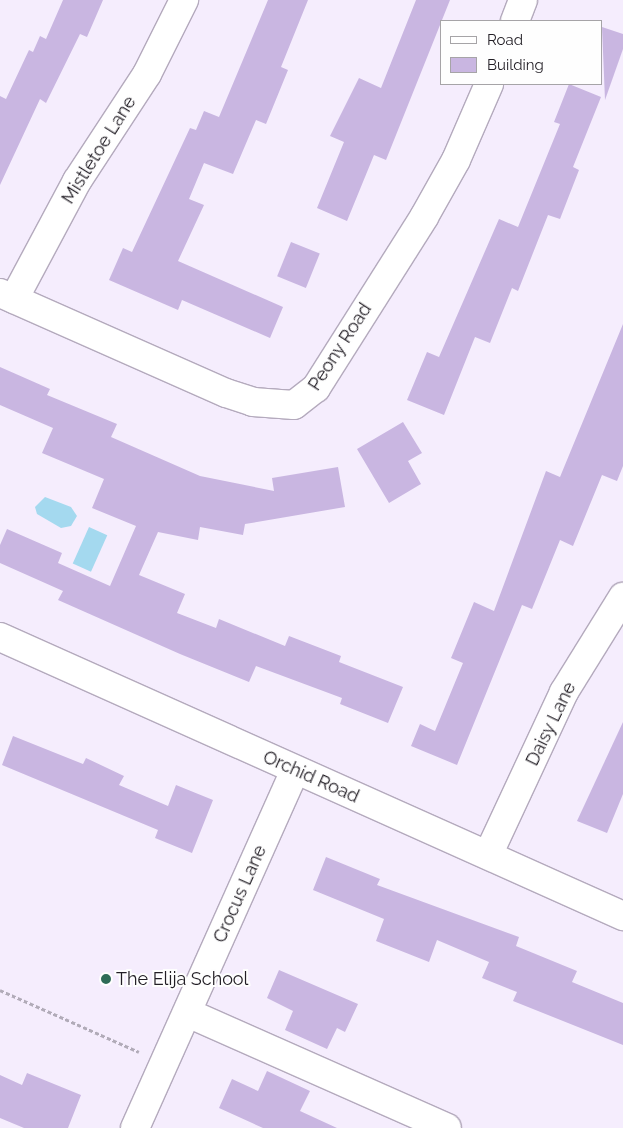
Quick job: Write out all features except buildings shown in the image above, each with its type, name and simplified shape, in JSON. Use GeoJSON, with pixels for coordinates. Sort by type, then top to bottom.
{"type":"FeatureCollection","features":[{"type":"Feature","properties":{"kind":"street","name":"Mistletoe Lane"},"geometry":{"type":"LineString","coordinates":[[7,296],[77,181],[147,74],[184,0]]}},
{"type":"Feature","properties":{"kind":"street"},"geometry":{"type":"LineString","coordinates":[[515,20],[523,0]]}},
{"type":"Feature","properties":{"kind":"street","name":"Peony Road"},"geometry":{"type":"LineString","coordinates":[[7,296],[226,393],[253,402],[294,405],[316,388],[424,217],[456,160],[489,85]]}},
{"type":"Feature","properties":{"kind":"street","name":"Daisy Lane"},"geometry":{"type":"LineString","coordinates":[[488,855],[564,692],[623,597]]}},
{"type":"Feature","properties":{"kind":"street","name":"Orchid Road"},"geometry":{"type":"LineString","coordinates":[[0,637],[623,916]]}},
{"type":"Feature","properties":{"kind":"street","name":"Crocus Lane"},"geometry":{"type":"LineString","coordinates":[[135,1128],[295,770]]}},
{"type":"Feature","properties":{"kind":"street"},"geometry":{"type":"LineString","coordinates":[[188,1013],[446,1128]]}},
{"type":"Feature","properties":{"kind":"path"},"geometry":{"type":"LineString","coordinates":[[0,990],[165,1064]]}},
{"type":"Feature","properties":{"kind":"water"},"geometry":{"type":"Polygon","coordinates":[[[45,497],[71,507],[77,516],[71,526],[61,528],[37,514],[35,507],[45,497]]]}},
{"type":"Feature","properties":{"kind":"water"},"geometry":{"type":"Polygon","coordinates":[[[89,527],[107,535],[91,572],[73,564],[89,527]]]}},
{"type":"Feature","properties":{"kind":"place","name":"The Elija School"},"geometry":{"type":"Point","coordinates":[106,979]}}]}
